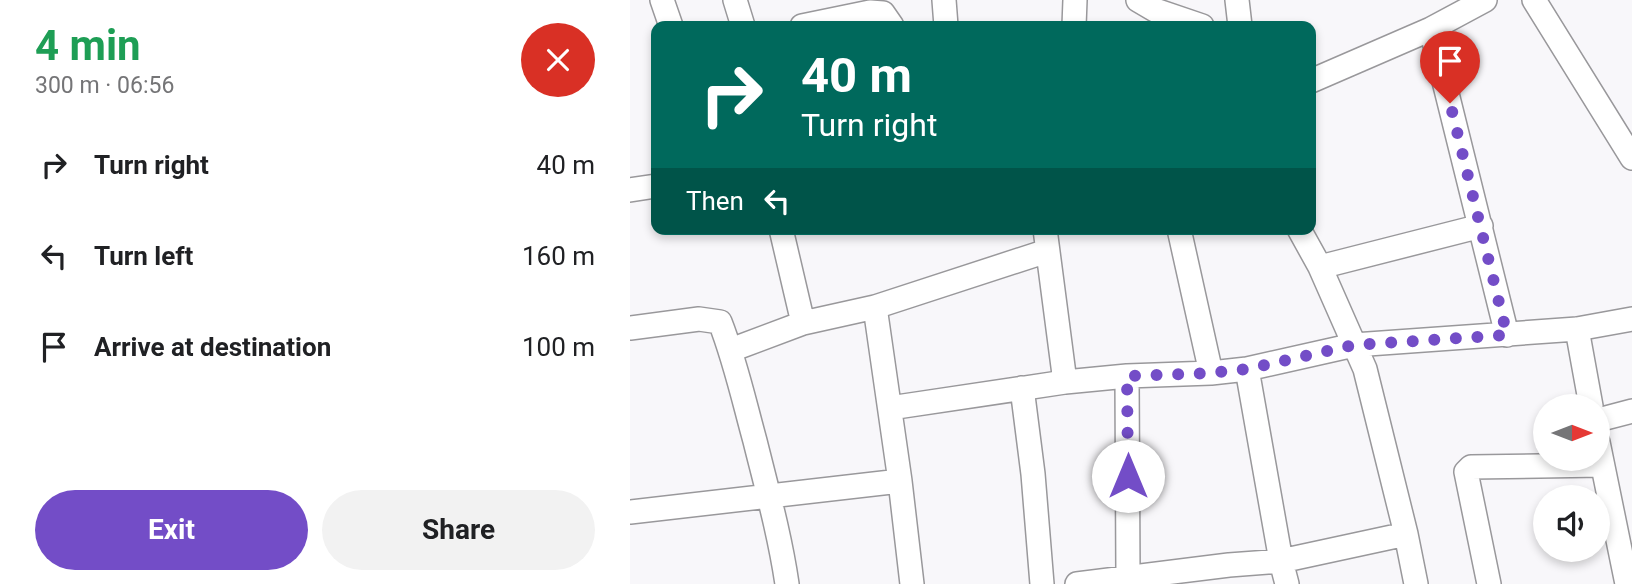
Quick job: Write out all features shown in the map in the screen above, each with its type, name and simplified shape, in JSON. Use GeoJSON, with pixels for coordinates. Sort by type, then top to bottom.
{"type":"FeatureCollection","features":[{"type":"Feature","properties":{"kind":"street"},"geometry":{"type":"LineString","coordinates":[[662,0],[669,21]]}},
{"type":"Feature","properties":{"kind":"street"},"geometry":{"type":"LineString","coordinates":[[735,0],[741,21]]}},
{"type":"Feature","properties":{"kind":"street"},"geometry":{"type":"LineString","coordinates":[[944,0],[946,21]]}},
{"type":"Feature","properties":{"kind":"street"},"geometry":{"type":"LineString","coordinates":[[1074,0],[1074,21]]}},
{"type":"Feature","properties":{"kind":"street"},"geometry":{"type":"LineString","coordinates":[[1138,0],[1155,10],[1187,21]]}},
{"type":"Feature","properties":{"kind":"street"},"geometry":{"type":"LineString","coordinates":[[1237,0],[1239,21]]}},
{"type":"Feature","properties":{"kind":"street"},"geometry":{"type":"LineString","coordinates":[[1316,79],[1431,29],[1485,0]]}},
{"type":"Feature","properties":{"kind":"street"},"geometry":{"type":"LineString","coordinates":[[1534,0],[1629,146]]}},
{"type":"Feature","properties":{"kind":"street"},"geometry":{"type":"LineString","coordinates":[[826,21],[870,12],[883,13],[889,21]]}},
{"type":"Feature","properties":{"kind":"street"},"geometry":{"type":"LineString","coordinates":[[1431,29],[1507,335]]}},
{"type":"Feature","properties":{"kind":"street"},"geometry":{"type":"LineString","coordinates":[[630,190],[651,187]]}},
{"type":"Feature","properties":{"kind":"street"},"geometry":{"type":"LineString","coordinates":[[1320,267],[1481,226]]}},
{"type":"Feature","properties":{"kind":"street"},"geometry":{"type":"LineString","coordinates":[[782,235],[803,323]]}},
{"type":"Feature","properties":{"kind":"street"},"geometry":{"type":"LineString","coordinates":[[1179,235],[1211,373]]}},
{"type":"Feature","properties":{"kind":"street"},"geometry":{"type":"LineString","coordinates":[[1302,235],[1320,267],[1364,369],[1416,584]]}},
{"type":"Feature","properties":{"kind":"street"},"geometry":{"type":"LineString","coordinates":[[731,350],[803,323],[875,307],[1046,240],[1065,382]]}},
{"type":"Feature","properties":{"kind":"street"},"geometry":{"type":"LineString","coordinates":[[875,307],[912,584]]}},
{"type":"Feature","properties":{"kind":"street"},"geometry":{"type":"LineString","coordinates":[[630,328],[699,319],[720,322],[731,350],[769,497],[787,584]]}},
{"type":"Feature","properties":{"kind":"street"},"geometry":{"type":"LineString","coordinates":[[890,408],[1065,382],[1247,369],[1354,345],[1577,329],[1632,320]]}},
{"type":"Feature","properties":{"kind":"street"},"geometry":{"type":"LineString","coordinates":[[1577,329],[1589,394]]}},
{"type":"Feature","properties":{"kind":"street"},"geometry":{"type":"LineString","coordinates":[[1247,369],[1287,584]]}},
{"type":"Feature","properties":{"kind":"street"},"geometry":{"type":"LineString","coordinates":[[1126,580],[1127,376]]}},
{"type":"Feature","properties":{"kind":"street"},"geometry":{"type":"LineString","coordinates":[[1022,388],[1033,474],[1042,584]]}},
{"type":"Feature","properties":{"kind":"street"},"geometry":{"type":"LineString","coordinates":[[1610,417],[1632,411]]}},
{"type":"Feature","properties":{"kind":"street"},"geometry":{"type":"LineString","coordinates":[[1489,584],[1466,472],[1471,467],[1533,466]]}},
{"type":"Feature","properties":{"kind":"street"},"geometry":{"type":"LineString","coordinates":[[1603,471],[1627,584]]}},
{"type":"Feature","properties":{"kind":"street"},"geometry":{"type":"LineString","coordinates":[[630,512],[900,481]]}},
{"type":"Feature","properties":{"kind":"street"},"geometry":{"type":"LineString","coordinates":[[1077,584],[1230,574],[1406,534]]}},
{"type":"Feature","properties":{"kind":"route"},"geometry":{"type":"LineString","coordinates":[[1128,476],[1127,376],[1247,369],[1354,345],[1507,335],[1450,103]]}}]}
